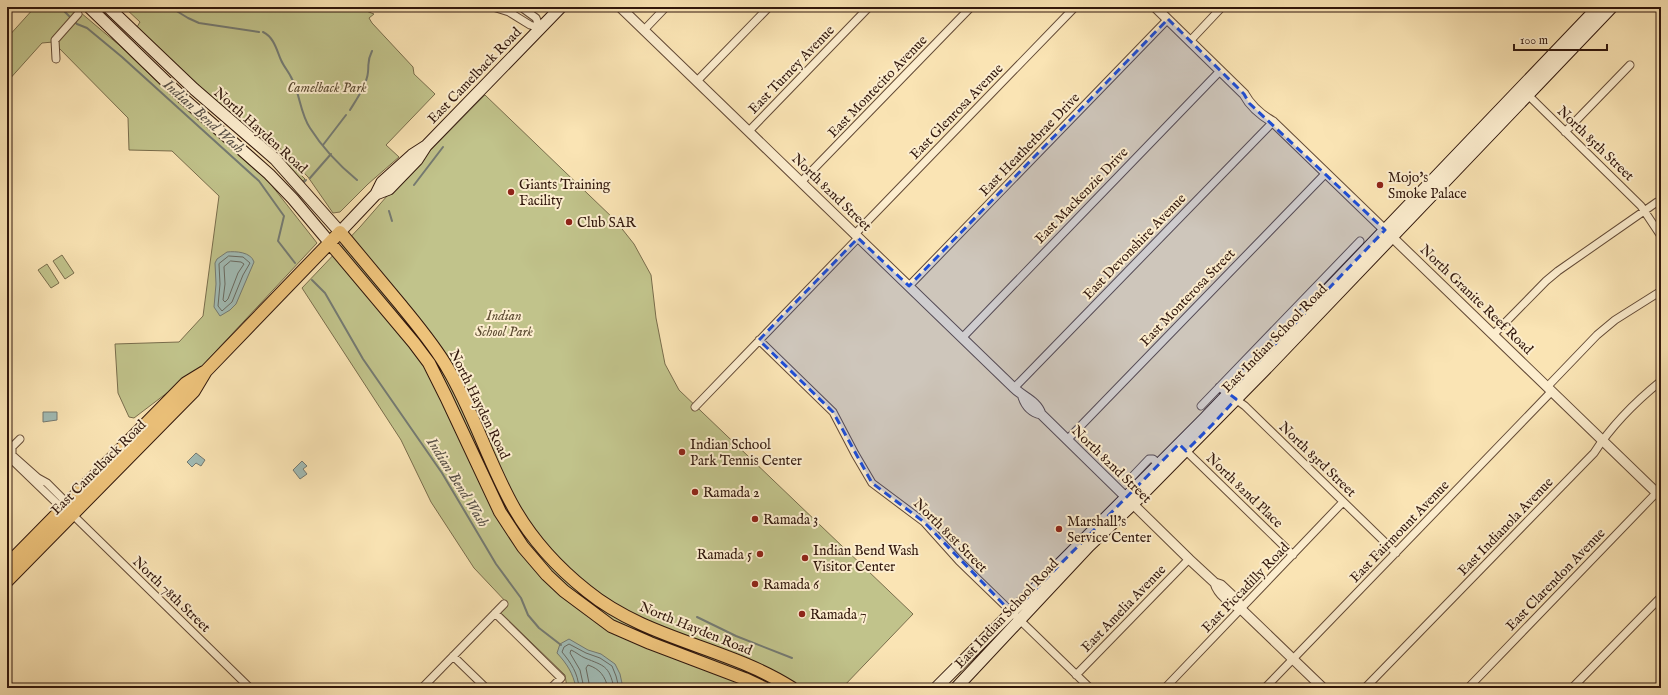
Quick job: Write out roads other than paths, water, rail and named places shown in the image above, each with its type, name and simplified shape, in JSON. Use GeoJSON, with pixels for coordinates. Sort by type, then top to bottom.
{"type":"FeatureCollection","features":[{"type":"Feature","properties":{"kind":"main road","name":"North Hayden Road"},"geometry":{"type":"LineString","coordinates":[[89,7],[184,100],[269,174],[293,199],[414,343],[429,363],[503,517],[531,558],[547,575],[564,591],[611,626],[650,644],[745,679],[764,688]]}},
{"type":"Feature","properties":{"kind":"main road","name":"North Hayden Road"},"geometry":{"type":"LineString","coordinates":[[108,7],[194,89],[275,159],[340,232],[425,335],[444,362],[459,390],[514,509],[536,540],[559,567],[597,599],[623,614],[658,630],[747,664],[780,680],[792,688]]}},
{"type":"Feature","properties":{"kind":"main road","name":"East Camelback Road"},"geometry":{"type":"LineString","coordinates":[[7,581],[186,383],[206,371],[376,194],[389,189],[417,160],[426,146],[561,7]]}},
{"type":"Feature","properties":{"kind":"main road","name":"East Indian School Road"},"geometry":{"type":"LineString","coordinates":[[1129,500],[1182,447],[1228,393],[1358,251],[1388,233],[1598,7]]}},
{"type":"Feature","properties":{"kind":"main road","name":"East Indian School Road"},"geometry":{"type":"LineString","coordinates":[[1228,393],[1528,96],[1612,7]]}},
{"type":"Feature","properties":{"kind":"main road","name":"East Indian School Road"},"geometry":{"type":"LineString","coordinates":[[936,688],[1016,616],[1089,546],[1159,464],[1182,447]]}},
{"type":"Feature","properties":{"kind":"main road","name":"East Camelback Road"},"geometry":{"type":"LineString","coordinates":[[7,565],[70,512]]}},
{"type":"Feature","properties":{"kind":"main road","name":"East Indian School Road"},"geometry":{"type":"LineString","coordinates":[[956,688],[1016,616]]}},
{"type":"Feature","properties":{"kind":"street"},"geometry":{"type":"LineString","coordinates":[[493,7],[509,12],[530,25],[540,28]]}},
{"type":"Feature","properties":{"kind":"street"},"geometry":{"type":"LineString","coordinates":[[521,7],[536,18],[540,28]]}},
{"type":"Feature","properties":{"kind":"street","name":"North 82nd Street"},"geometry":{"type":"LineString","coordinates":[[620,7],[1014,388],[1023,397],[1025,404],[1035,413],[1041,414],[1189,559],[1215,583],[1221,585],[1238,601],[1241,609],[1323,688]]}},
{"type":"Feature","properties":{"kind":"street"},"geometry":{"type":"LineString","coordinates":[[644,30],[666,7]]}},
{"type":"Feature","properties":{"kind":"street"},"geometry":{"type":"LineString","coordinates":[[697,81],[768,7]]}},
{"type":"Feature","properties":{"kind":"street","name":"East Turney Avenue"},"geometry":{"type":"LineString","coordinates":[[749,131],[869,7]]}},
{"type":"Feature","properties":{"kind":"street","name":"East Montecito Avenue"},"geometry":{"type":"LineString","coordinates":[[801,182],[971,7]]}},
{"type":"Feature","properties":{"kind":"street","name":"East Glenrosa Avenue"},"geometry":{"type":"LineString","coordinates":[[694,407],[1075,7]]}},
{"type":"Feature","properties":{"kind":"street","name":"North Granite Reef Road"},"geometry":{"type":"LineString","coordinates":[[1155,7],[1244,94],[1249,103],[1262,116],[1273,122],[1602,440],[1659,493]]}},
{"type":"Feature","properties":{"kind":"street"},"geometry":{"type":"LineString","coordinates":[[1190,41],[1222,7]]}},
{"type":"Feature","properties":{"kind":"street"},"geometry":{"type":"LineString","coordinates":[[56,59],[55,40],[78,14]]}},
{"type":"Feature","properties":{"kind":"street","name":"East Heatherbrae Drive"},"geometry":{"type":"LineString","coordinates":[[909,286],[1168,19]]}},
{"type":"Feature","properties":{"kind":"street"},"geometry":{"type":"LineString","coordinates":[[1565,132],[1630,65]]}},
{"type":"Feature","properties":{"kind":"street","name":"East Mackenzie Drive"},"geometry":{"type":"LineString","coordinates":[[962,338],[1220,71]]}},
{"type":"Feature","properties":{"kind":"street","name":"North 85th Street"},"geometry":{"type":"LineString","coordinates":[[1528,96],[1645,211],[1661,236]]}},
{"type":"Feature","properties":{"kind":"street","name":"East Devonshire Avenue"},"geometry":{"type":"LineString","coordinates":[[1014,388],[1273,122]]}},
{"type":"Feature","properties":{"kind":"street","name":"East Monterosa Street"},"geometry":{"type":"LineString","coordinates":[[1067,440],[1326,173]]}},
{"type":"Feature","properties":{"kind":"street"},"geometry":{"type":"LineString","coordinates":[[1493,335],[1546,281],[1558,271],[1657,202]]}},
{"type":"Feature","properties":{"kind":"street","name":"East Indian School Road"},"geometry":{"type":"LineString","coordinates":[[1358,251],[1360,241]]}},
{"type":"Feature","properties":{"kind":"street","name":"East Fairmount Avenue"},"geometry":{"type":"LineString","coordinates":[[1265,688],[1396,553],[1550,389],[1597,335],[1609,325],[1661,291]]}},
{"type":"Feature","properties":{"kind":"street","name":"North 81st Street"},"geometry":{"type":"LineString","coordinates":[[759,340],[833,412],[872,483],[924,522],[959,561],[1090,688]]}},
{"type":"Feature","properties":{"kind":"street","name":"East Indianola Avenue"},"geometry":{"type":"LineString","coordinates":[[1365,688],[1594,453],[1609,430],[1644,394],[1661,381]]}},
{"type":"Feature","properties":{"kind":"street","name":"East Indian School Road"},"geometry":{"type":"LineString","coordinates":[[1201,406],[1228,393]]}},
{"type":"Feature","properties":{"kind":"street","name":"North 83rd Street"},"geometry":{"type":"LineString","coordinates":[[1228,393],[1245,406],[1396,553]]}},
{"type":"Feature","properties":{"kind":"street","name":"North 78th Street"},"geometry":{"type":"LineString","coordinates":[[20,438],[12,448],[11,454],[38,478],[46,483],[70,512],[250,688]]}},
{"type":"Feature","properties":{"kind":"street","name":"North 82nd Place"},"geometry":{"type":"LineString","coordinates":[[1182,447],[1293,555]]}},
{"type":"Feature","properties":{"kind":"street"},"geometry":{"type":"LineString","coordinates":[[1129,480],[1149,459],[1153,459],[1159,464]]}},
{"type":"Feature","properties":{"kind":"street","name":"East Clarendon Avenue"},"geometry":{"type":"LineString","coordinates":[[1468,688],[1659,493]]}},
{"type":"Feature","properties":{"kind":"street","name":"East Piccadilly Road"},"geometry":{"type":"LineString","coordinates":[[1165,688],[1343,502]]}},
{"type":"Feature","properties":{"kind":"street","name":"East Amelia Avenue"},"geometry":{"type":"LineString","coordinates":[[1076,675],[1189,559]]}},
{"type":"Feature","properties":{"kind":"street"},"geometry":{"type":"LineString","coordinates":[[1572,688],[1661,597]]}},
{"type":"Feature","properties":{"kind":"street"},"geometry":{"type":"LineString","coordinates":[[422,688],[504,604]]}},
{"type":"Feature","properties":{"kind":"street"},"geometry":{"type":"LineString","coordinates":[[495,613],[561,678],[551,688]]}},
{"type":"Feature","properties":{"kind":"street"},"geometry":{"type":"LineString","coordinates":[[453,656],[486,688]]}},
{"type":"Feature","properties":{"kind":"water"},"geometry":{"type":"Polygon","coordinates":[[[227,252],[247,254],[254,262],[236,304],[220,316],[214,307],[216,284],[215,263],[217,259],[227,252]]]}},
{"type":"Feature","properties":{"kind":"water"},"geometry":{"type":"Polygon","coordinates":[[[43,412],[57,412],[57,420],[43,422],[43,412]]]}},
{"type":"Feature","properties":{"kind":"water"},"geometry":{"type":"Polygon","coordinates":[[[196,453],[205,460],[201,466],[196,463],[192,467],[187,462],[196,453]]]}},
{"type":"Feature","properties":{"kind":"water"},"geometry":{"type":"Polygon","coordinates":[[[302,461],[307,466],[303,469],[307,474],[300,479],[293,470],[302,461]]]}},
{"type":"Feature","properties":{"kind":"water"},"geometry":{"type":"Polygon","coordinates":[[[569,639],[588,650],[601,654],[615,664],[620,674],[623,688],[576,688],[569,669],[557,653],[560,644],[569,639]]]}},
{"type":"Feature","properties":{"kind":"waterway","name":"Indian Bend Wash"},"geometry":{"type":"LineString","coordinates":[[60,7],[77,24],[87,28],[122,57],[259,181],[284,216],[278,241],[295,263]]}},
{"type":"Feature","properties":{"kind":"waterway"},"geometry":{"type":"LineString","coordinates":[[170,7],[199,23],[259,32]]}},
{"type":"Feature","properties":{"kind":"waterway"},"geometry":{"type":"LineString","coordinates":[[263,32],[270,37],[282,63],[291,76],[304,116],[310,128],[332,156],[357,180]]}},
{"type":"Feature","properties":{"kind":"waterway"},"geometry":{"type":"LineString","coordinates":[[350,110],[366,82],[369,59],[372,51]]}},
{"type":"Feature","properties":{"kind":"waterway"},"geometry":{"type":"LineString","coordinates":[[323,145],[346,115]]}},
{"type":"Feature","properties":{"kind":"waterway"},"geometry":{"type":"LineString","coordinates":[[414,185],[443,147]]}},
{"type":"Feature","properties":{"kind":"waterway"},"geometry":{"type":"LineString","coordinates":[[310,178],[331,154]]}},
{"type":"Feature","properties":{"kind":"waterway"},"geometry":{"type":"LineString","coordinates":[[389,211],[392,221]]}},
{"type":"Feature","properties":{"kind":"waterway","name":"Indian Bend Wash"},"geometry":{"type":"LineString","coordinates":[[312,280],[325,293],[363,359],[442,473],[496,564],[521,598],[528,615],[539,628],[561,645]]}},
{"type":"Feature","properties":{"kind":"waterway"},"geometry":{"type":"LineString","coordinates":[[697,617],[736,636],[792,658]]}},
{"type":"Feature","properties":{"kind":"place","name":"Mojo's Smoke Palace"},"geometry":{"type":"Point","coordinates":[1380,185]}},
{"type":"Feature","properties":{"kind":"place","name":"Giants Training Facility"},"geometry":{"type":"Point","coordinates":[511,192]}},
{"type":"Feature","properties":{"kind":"place","name":"Club SAR"},"geometry":{"type":"Point","coordinates":[569,222]}},
{"type":"Feature","properties":{"kind":"place","name":"Indian School Park Tennis Center"},"geometry":{"type":"Point","coordinates":[682,452]}},
{"type":"Feature","properties":{"kind":"place","name":"Ramada 2"},"geometry":{"type":"Point","coordinates":[695,492]}},
{"type":"Feature","properties":{"kind":"place","name":"Ramada 3"},"geometry":{"type":"Point","coordinates":[755,519]}},
{"type":"Feature","properties":{"kind":"place","name":"Marshall's Service Center"},"geometry":{"type":"Point","coordinates":[1059,529]}},
{"type":"Feature","properties":{"kind":"place","name":"Ramada 5"},"geometry":{"type":"Point","coordinates":[760,554]}},
{"type":"Feature","properties":{"kind":"place","name":"Indian Bend Wash Visitor Center"},"geometry":{"type":"Point","coordinates":[805,558]}},
{"type":"Feature","properties":{"kind":"place","name":"Ramada 6"},"geometry":{"type":"Point","coordinates":[755,584]}},
{"type":"Feature","properties":{"kind":"place","name":"Ramada 7"},"geometry":{"type":"Point","coordinates":[802,614]}},
{"type":"Feature","properties":{"kind":"park label","name":"Camelback Park"},"geometry":{"type":"Point","coordinates":[327,87]}},
{"type":"Feature","properties":{"kind":"park label","name":"Indian School Park"},"geometry":{"type":"Point","coordinates":[504,324]}}]}
